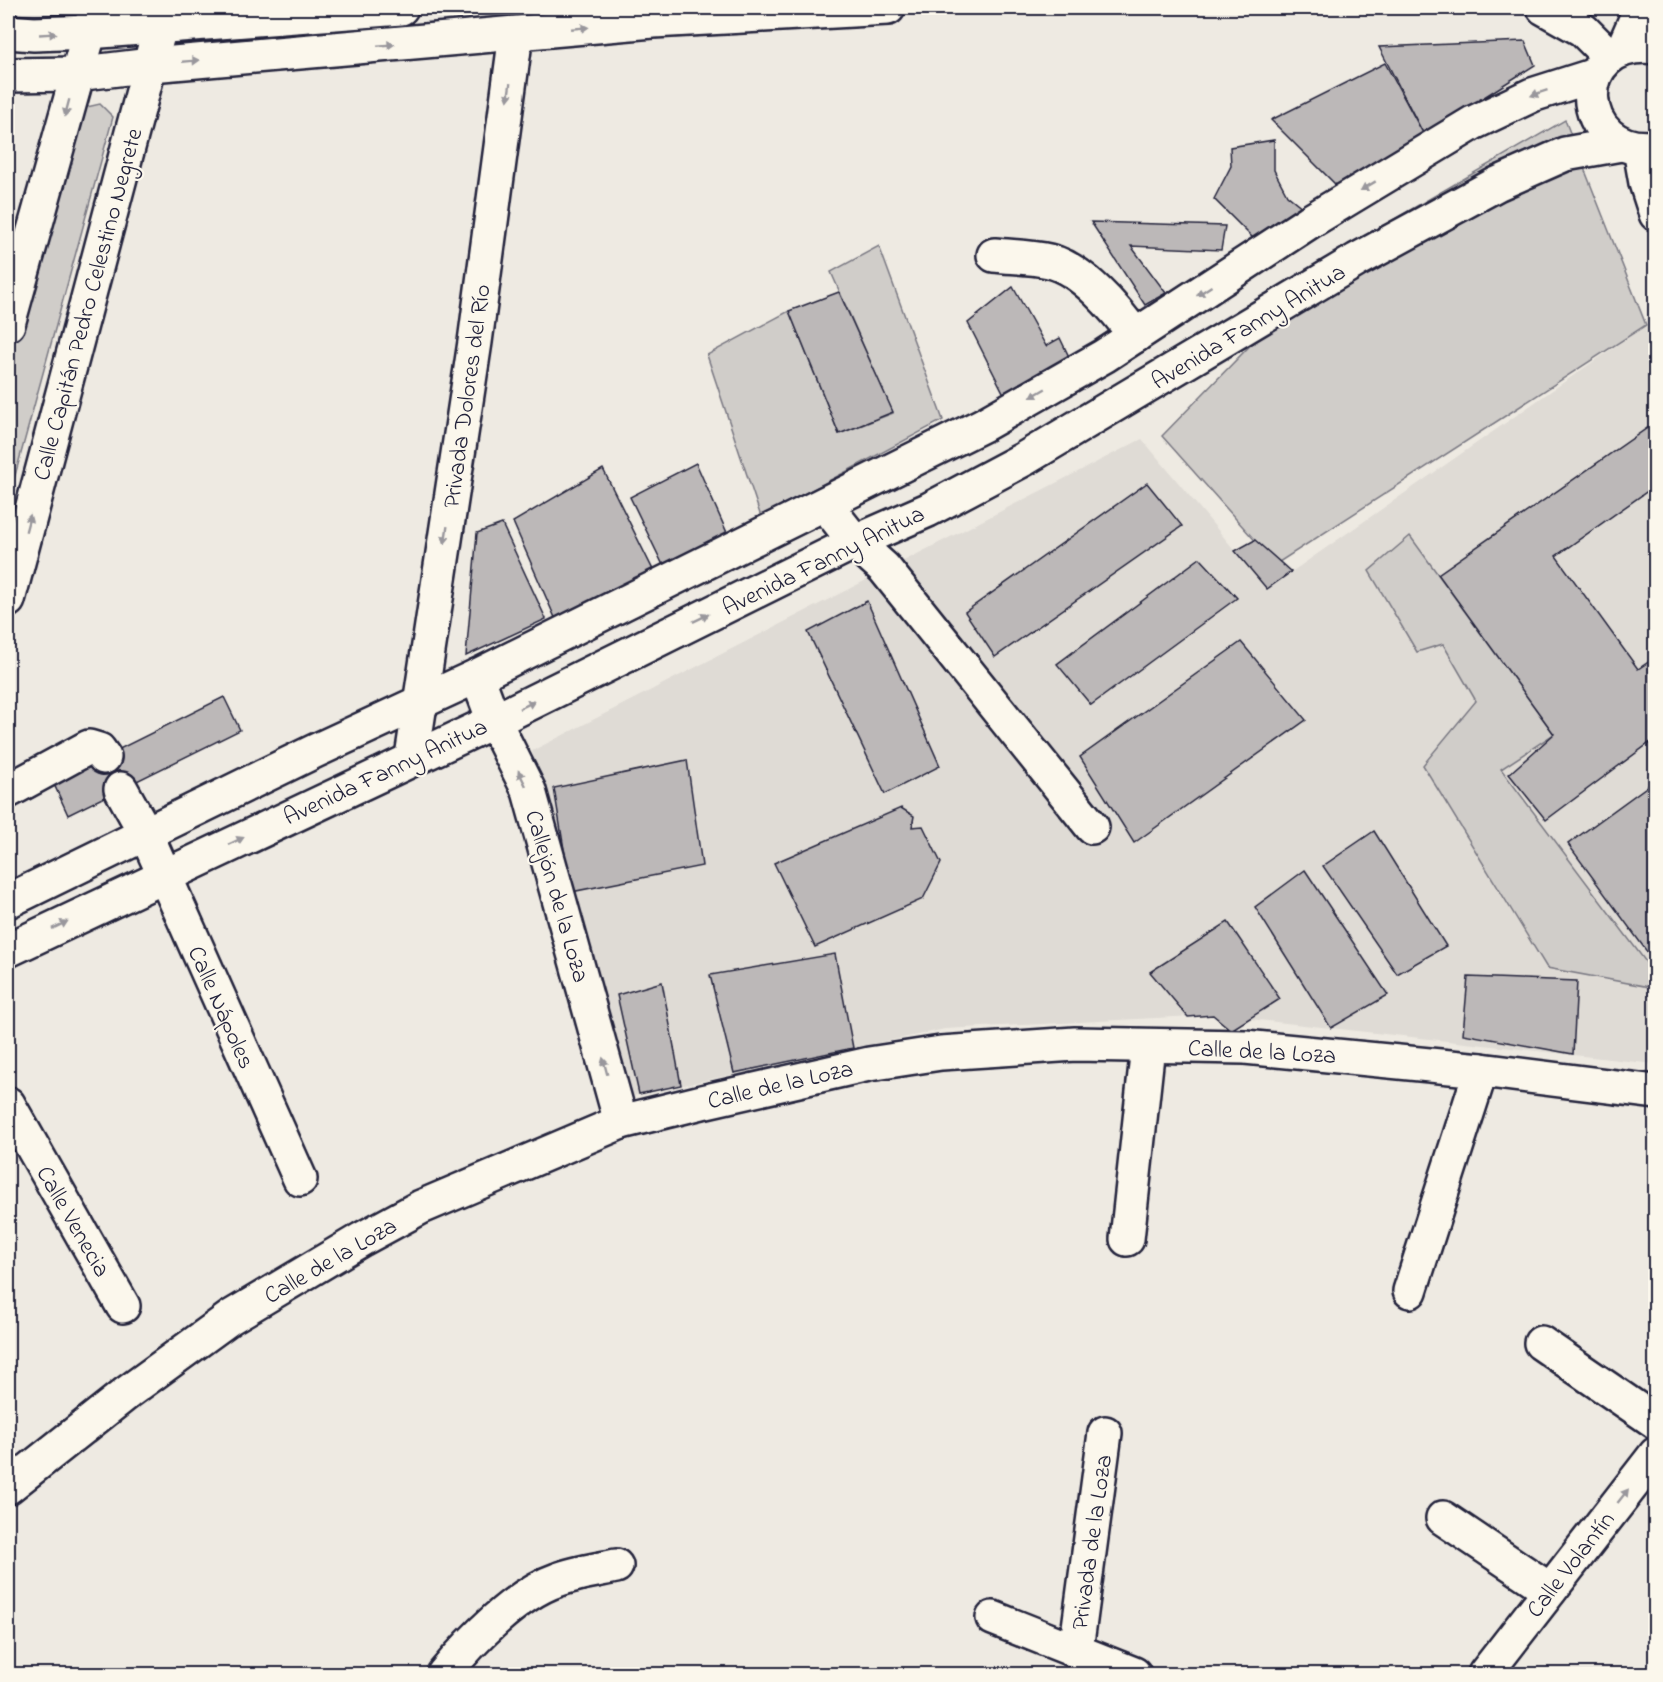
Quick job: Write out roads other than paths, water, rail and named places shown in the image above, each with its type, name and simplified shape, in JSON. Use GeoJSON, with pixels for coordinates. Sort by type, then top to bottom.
{"type":"FeatureCollection","features":[{"type":"Feature","properties":{"kind":"street"},"geometry":{"type":"LineString","coordinates":[[8,32],[34,34],[92,20],[401,8]]}},
{"type":"Feature","properties":{"kind":"street"},"geometry":{"type":"LineString","coordinates":[[8,75],[76,74],[151,65],[653,21],[888,8]]}},
{"type":"Feature","properties":{"kind":"street"},"geometry":{"type":"LineString","coordinates":[[1544,8],[1583,30],[1608,60]]}},
{"type":"Feature","properties":{"kind":"street"},"geometry":{"type":"LineString","coordinates":[[1641,8],[1608,60],[1592,104],[1597,120],[1607,134],[1639,147],[1646,183],[1656,214]]}},
{"type":"Feature","properties":{"kind":"street","name":"Calle Capitán Pedro Celestino Negrete"},"geometry":{"type":"LineString","coordinates":[[8,600],[163,16]]}},
{"type":"Feature","properties":{"kind":"street"},"geometry":{"type":"LineString","coordinates":[[8,324],[92,20]]}},
{"type":"Feature","properties":{"kind":"street","name":"Privada Dolores del Río"},"geometry":{"type":"LineString","coordinates":[[412,757],[475,342],[516,34]]}},
{"type":"Feature","properties":{"kind":"street","name":"Avenida Fanny Anitua"},"geometry":{"type":"LineString","coordinates":[[8,901],[477,676],[983,425],[1135,336],[1309,222],[1473,123],[1640,45],[1656,46]]}},
{"type":"Feature","properties":{"kind":"street","name":"Avenida Fanny Anitua"},"geometry":{"type":"LineString","coordinates":[[8,951],[412,757],[494,721],[855,542],[928,510],[1024,459],[1357,260],[1497,184],[1565,154],[1639,147]]}},
{"type":"Feature","properties":{"kind":"street"},"geometry":{"type":"LineString","coordinates":[[994,255],[1051,261],[1089,283],[1120,314],[1135,336]]}},
{"type":"Feature","properties":{"kind":"street"},"geometry":{"type":"LineString","coordinates":[[825,504],[855,542],[884,568],[1092,826]]}},
{"type":"Feature","properties":{"kind":"street","name":"Callejón de la Loza"},"geometry":{"type":"LineString","coordinates":[[477,676],[494,721],[529,791],[621,1122]]}},
{"type":"Feature","properties":{"kind":"street"},"geometry":{"type":"LineString","coordinates":[[8,791],[88,747],[99,750],[104,757]]}},
{"type":"Feature","properties":{"kind":"street","name":"Calle Nápoles"},"geometry":{"type":"LineString","coordinates":[[121,789],[146,834],[300,1179]]}},
{"type":"Feature","properties":{"kind":"street","name":"Calle de la Loza"},"geometry":{"type":"LineString","coordinates":[[8,1487],[119,1398],[231,1317],[362,1239],[422,1207],[621,1122],[834,1072],[941,1053],[1075,1044],[1245,1047],[1481,1070],[1656,1092]]}},
{"type":"Feature","properties":{"kind":"street"},"geometry":{"type":"LineString","coordinates":[[1127,1239],[1148,1046]]}},
{"type":"Feature","properties":{"kind":"street"},"geometry":{"type":"LineString","coordinates":[[1410,1291],[1481,1070]]}},
{"type":"Feature","properties":{"kind":"street","name":"Calle Venecia"},"geometry":{"type":"LineString","coordinates":[[8,1104],[123,1306]]}},
{"type":"Feature","properties":{"kind":"street"},"geometry":{"type":"LineString","coordinates":[[1541,1343],[1656,1422]]}},
{"type":"Feature","properties":{"kind":"street","name":"Privada de la Loza"},"geometry":{"type":"LineString","coordinates":[[1076,1650],[1105,1433]]}},
{"type":"Feature","properties":{"kind":"street","name":"Calle Volantín"},"geometry":{"type":"LineString","coordinates":[[1485,1674],[1656,1454]]}},
{"type":"Feature","properties":{"kind":"street"},"geometry":{"type":"LineString","coordinates":[[1443,1518],[1550,1590]]}},
{"type":"Feature","properties":{"kind":"street"},"geometry":{"type":"LineString","coordinates":[[444,1674],[481,1635],[534,1592],[556,1580],[616,1566]]}},
{"type":"Feature","properties":{"kind":"street"},"geometry":{"type":"LineString","coordinates":[[993,1618],[1134,1674]]}}]}
